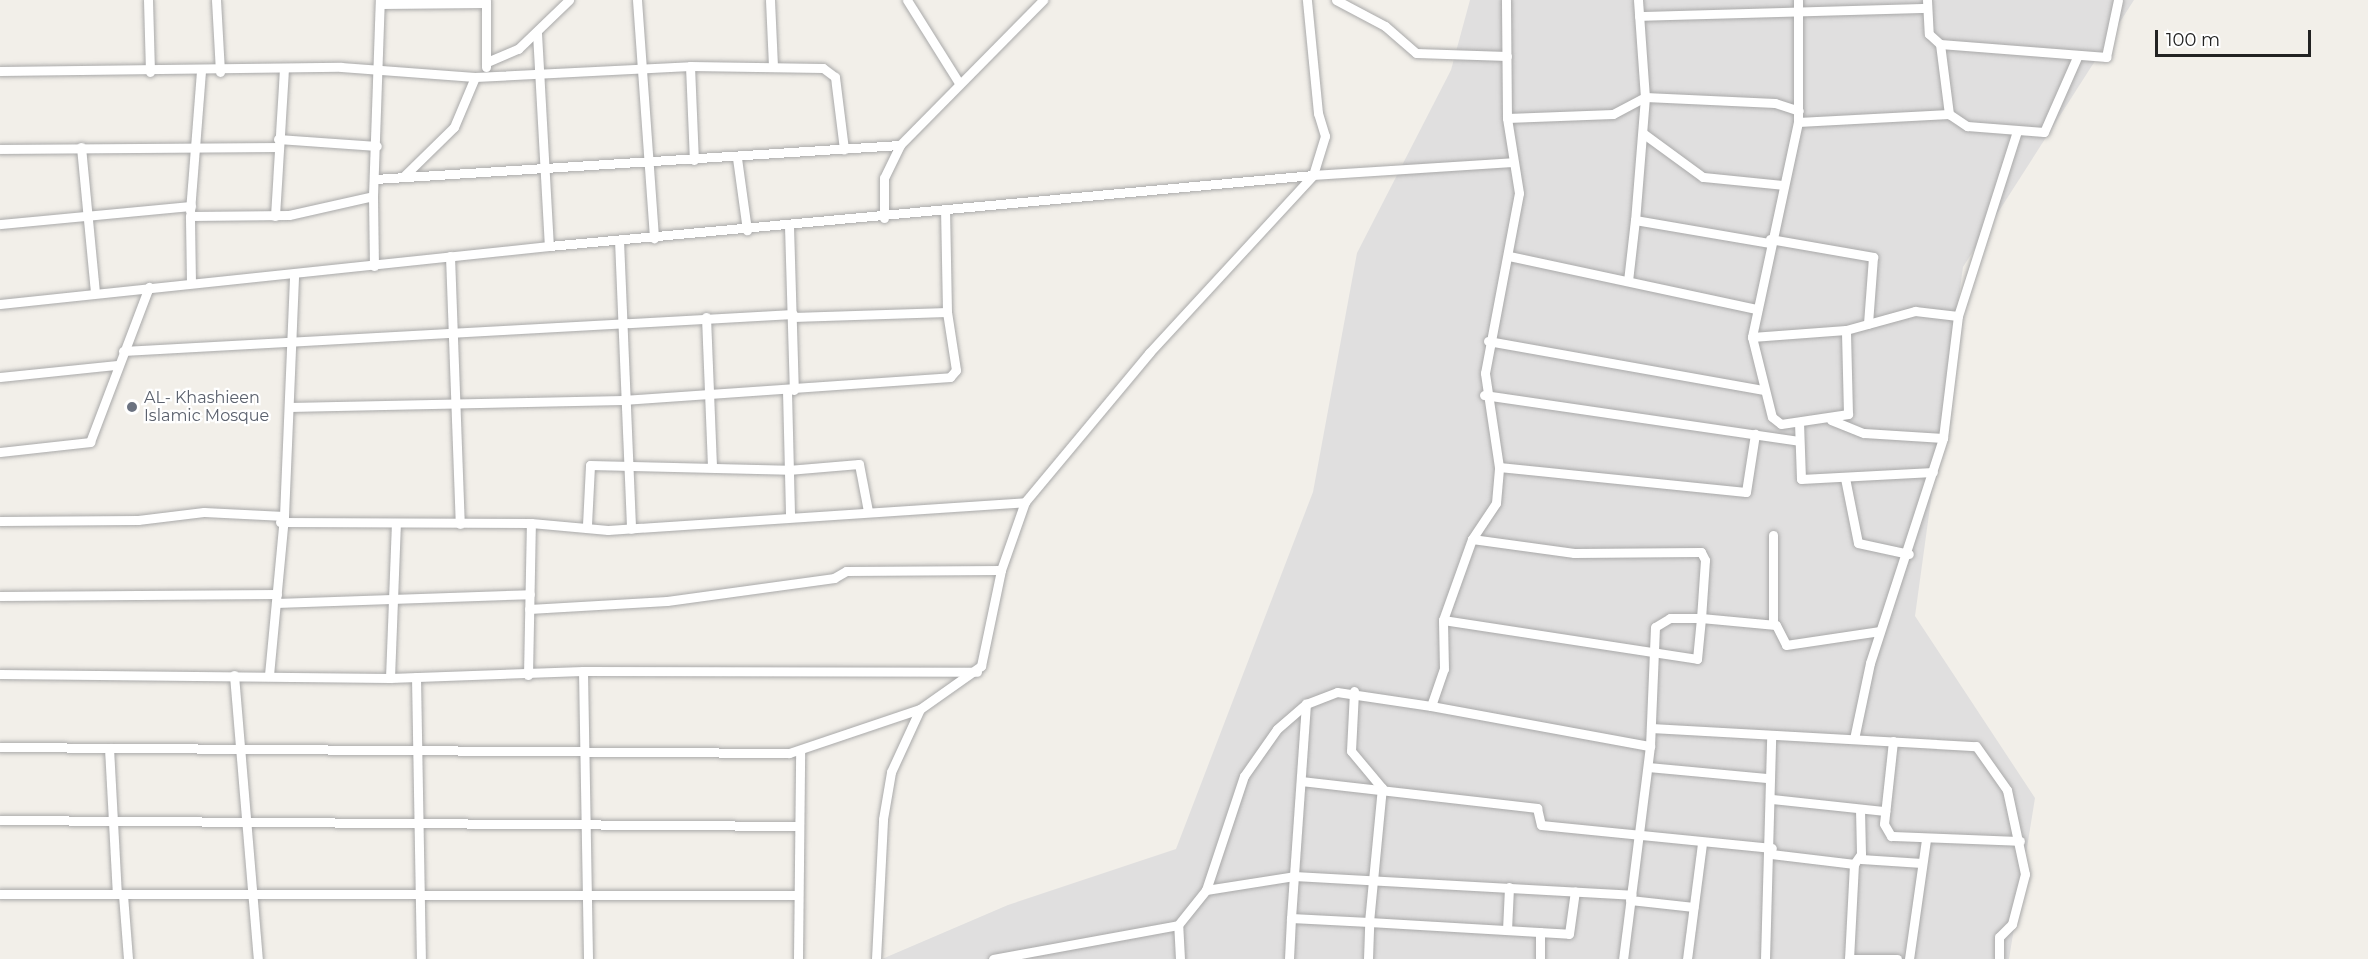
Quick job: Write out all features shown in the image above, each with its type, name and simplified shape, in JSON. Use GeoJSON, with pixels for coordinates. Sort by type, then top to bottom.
{"type":"FeatureCollection","features":[{"type":"Feature","properties":{"kind":"street"},"geometry":{"type":"LineString","coordinates":[[148,0],[150,72]]}},
{"type":"Feature","properties":{"kind":"street"},"geometry":{"type":"LineString","coordinates":[[216,0],[220,72]]}},
{"type":"Feature","properties":{"kind":"street"},"geometry":{"type":"LineString","coordinates":[[487,62],[518,49],[537,33],[568,0]]}},
{"type":"Feature","properties":{"kind":"street"},"geometry":{"type":"LineString","coordinates":[[637,0],[654,237]]}},
{"type":"Feature","properties":{"kind":"street"},"geometry":{"type":"LineString","coordinates":[[770,0],[773,67]]}},
{"type":"Feature","properties":{"kind":"street"},"geometry":{"type":"LineString","coordinates":[[907,0],[959,83]]}},
{"type":"Feature","properties":{"kind":"street"},"geometry":{"type":"LineString","coordinates":[[884,218],[884,177],[900,145],[1043,0]]}},
{"type":"Feature","properties":{"kind":"street"},"geometry":{"type":"LineString","coordinates":[[0,747],[800,751],[920,709],[977,672],[1001,570],[1025,502],[1149,353],[1313,175],[1326,136],[1318,113],[1306,0]]}},
{"type":"Feature","properties":{"kind":"street"},"geometry":{"type":"LineString","coordinates":[[1336,0],[1385,26],[1416,53],[1507,56]]}},
{"type":"Feature","properties":{"kind":"street"},"geometry":{"type":"LineString","coordinates":[[1431,706],[1444,669],[1443,620],[1472,539],[1496,503],[1498,467],[1484,395],[1488,341],[1509,256],[1519,193],[1512,162],[1508,118],[1506,0]]}},
{"type":"Feature","properties":{"kind":"street"},"geometry":{"type":"LineString","coordinates":[[1628,281],[1644,134],[1645,97],[1638,0]]}},
{"type":"Feature","properties":{"kind":"street"},"geometry":{"type":"LineString","coordinates":[[1798,0],[1798,122],[1770,241],[1752,338],[1763,390],[1776,422],[1831,419],[1851,408],[1846,330]]}},
{"type":"Feature","properties":{"kind":"street"},"geometry":{"type":"LineString","coordinates":[[1861,0],[1861,10]]}},
{"type":"Feature","properties":{"kind":"street"},"geometry":{"type":"LineString","coordinates":[[1639,16],[1798,15],[1926,4],[1929,34],[1940,44],[2078,55],[2110,54],[2118,0]]}},
{"type":"Feature","properties":{"kind":"street"},"geometry":{"type":"LineString","coordinates":[[374,266],[373,196],[381,70],[380,2],[486,2],[487,62],[449,134],[404,176]]}},
{"type":"Feature","properties":{"kind":"street"},"geometry":{"type":"LineString","coordinates":[[537,33],[549,246]]}},
{"type":"Feature","properties":{"kind":"street"},"geometry":{"type":"LineString","coordinates":[[1940,44],[1948,114]]}},
{"type":"Feature","properties":{"kind":"street"},"geometry":{"type":"LineString","coordinates":[[1798,122],[1948,114],[1967,126],[2017,130],[2048,129],[2078,55]]}},
{"type":"Feature","properties":{"kind":"street"},"geometry":{"type":"LineString","coordinates":[[0,70],[150,72],[381,70],[480,76],[539,71],[690,66],[773,67],[833,71],[844,149]]}},
{"type":"Feature","properties":{"kind":"street"},"geometry":{"type":"LineString","coordinates":[[690,66],[694,160]]}},
{"type":"Feature","properties":{"kind":"street"},"geometry":{"type":"LineString","coordinates":[[191,283],[192,146],[201,70]]}},
{"type":"Feature","properties":{"kind":"street"},"geometry":{"type":"LineString","coordinates":[[275,216],[277,143],[284,70]]}},
{"type":"Feature","properties":{"kind":"street"},"geometry":{"type":"LineString","coordinates":[[1508,118],[1613,114],[1645,97],[1775,104],[1799,111]]}},
{"type":"Feature","properties":{"kind":"street"},"geometry":{"type":"LineString","coordinates":[[1854,739],[1880,631],[1909,554],[1943,438],[1958,316],[2017,130]]}},
{"type":"Feature","properties":{"kind":"street"},"geometry":{"type":"LineString","coordinates":[[1644,134],[1703,177],[1783,185]]}},
{"type":"Feature","properties":{"kind":"street"},"geometry":{"type":"LineString","coordinates":[[0,149],[277,143],[377,146]]}},
{"type":"Feature","properties":{"kind":"street"},"geometry":{"type":"LineString","coordinates":[[375,178],[647,164],[900,145]]}},
{"type":"Feature","properties":{"kind":"street"},"geometry":{"type":"LineString","coordinates":[[81,147],[95,292]]}},
{"type":"Feature","properties":{"kind":"street"},"geometry":{"type":"LineString","coordinates":[[737,158],[747,230]]}},
{"type":"Feature","properties":{"kind":"street"},"geometry":{"type":"LineString","coordinates":[[0,304],[95,292],[294,275],[549,246],[884,218],[1313,175],[1512,162]]}},
{"type":"Feature","properties":{"kind":"street"},"geometry":{"type":"LineString","coordinates":[[0,224],[87,214],[190,211],[275,216],[373,196]]}},
{"type":"Feature","properties":{"kind":"street"},"geometry":{"type":"LineString","coordinates":[[289,407],[452,406],[542,398],[623,400],[791,390],[953,376],[947,312],[945,211]]}},
{"type":"Feature","properties":{"kind":"street"},"geometry":{"type":"LineString","coordinates":[[1635,220],[1873,257],[1868,324]]}},
{"type":"Feature","properties":{"kind":"street"},"geometry":{"type":"LineString","coordinates":[[789,226],[793,315],[788,470],[790,517]]}},
{"type":"Feature","properties":{"kind":"street"},"geometry":{"type":"LineString","coordinates":[[619,240],[619,323],[631,529]]}},
{"type":"Feature","properties":{"kind":"street"},"geometry":{"type":"LineString","coordinates":[[450,256],[452,406],[460,524]]}},
{"type":"Feature","properties":{"kind":"street"},"geometry":{"type":"LineString","coordinates":[[1509,256],[1757,309]]}},
{"type":"Feature","properties":{"kind":"street"},"geometry":{"type":"LineString","coordinates":[[269,675],[289,407],[294,275]]}},
{"type":"Feature","properties":{"kind":"street"},"geometry":{"type":"LineString","coordinates":[[0,452],[90,442],[117,364],[149,287]]}},
{"type":"Feature","properties":{"kind":"street"},"geometry":{"type":"LineString","coordinates":[[1752,338],[1846,330],[1915,311],[1958,316]]}},
{"type":"Feature","properties":{"kind":"street"},"geometry":{"type":"LineString","coordinates":[[123,351],[450,330],[706,317],[947,312]]}},
{"type":"Feature","properties":{"kind":"street"},"geometry":{"type":"LineString","coordinates":[[706,317],[712,466]]}},
{"type":"Feature","properties":{"kind":"street"},"geometry":{"type":"LineString","coordinates":[[1488,341],[1763,390]]}},
{"type":"Feature","properties":{"kind":"street"},"geometry":{"type":"LineString","coordinates":[[0,377],[117,364]]}},
{"type":"Feature","properties":{"kind":"street"},"geometry":{"type":"LineString","coordinates":[[1484,395],[1799,441]]}},
{"type":"Feature","properties":{"kind":"street"},"geometry":{"type":"LineString","coordinates":[[1831,419],[1871,434],[1943,438]]}},
{"type":"Feature","properties":{"kind":"street"},"geometry":{"type":"LineString","coordinates":[[1799,422],[1801,479],[1933,472]]}},
{"type":"Feature","properties":{"kind":"street"},"geometry":{"type":"LineString","coordinates":[[1498,467],[1746,492],[1755,434]]}},
{"type":"Feature","properties":{"kind":"street"},"geometry":{"type":"LineString","coordinates":[[587,525],[589,466],[712,466],[788,470],[861,464],[867,511]]}},
{"type":"Feature","properties":{"kind":"street"},"geometry":{"type":"LineString","coordinates":[[1845,477],[1858,543],[1909,554]]}},
{"type":"Feature","properties":{"kind":"street"},"geometry":{"type":"LineString","coordinates":[[0,521],[138,520],[204,512],[282,519],[396,524],[531,523],[631,529],[867,511],[1025,502]]}},
{"type":"Feature","properties":{"kind":"street"},"geometry":{"type":"LineString","coordinates":[[528,675],[531,523]]}},
{"type":"Feature","properties":{"kind":"street"},"geometry":{"type":"LineString","coordinates":[[390,678],[396,524]]}},
{"type":"Feature","properties":{"kind":"street"},"geometry":{"type":"LineString","coordinates":[[1773,535],[1773,624],[1786,645],[1880,631]]}},
{"type":"Feature","properties":{"kind":"street"},"geometry":{"type":"LineString","coordinates":[[1443,620],[1700,659],[1701,552],[1574,553],[1472,539]]}},
{"type":"Feature","properties":{"kind":"street"},"geometry":{"type":"LineString","coordinates":[[529,609],[668,601],[834,578],[846,571],[1001,570]]}},
{"type":"Feature","properties":{"kind":"street"},"geometry":{"type":"LineString","coordinates":[[0,596],[276,598],[530,594]]}},
{"type":"Feature","properties":{"kind":"street"},"geometry":{"type":"LineString","coordinates":[[1623,959],[1630,897],[1641,838],[1651,728],[1651,653],[1657,623],[1701,618],[1773,624]]}},
{"type":"Feature","properties":{"kind":"street"},"geometry":{"type":"LineString","coordinates":[[0,674],[390,678],[528,675],[583,671],[977,672]]}},
{"type":"Feature","properties":{"kind":"street"},"geometry":{"type":"LineString","coordinates":[[583,671],[588,824],[588,959]]}},
{"type":"Feature","properties":{"kind":"street"},"geometry":{"type":"LineString","coordinates":[[234,675],[258,959]]}},
{"type":"Feature","properties":{"kind":"street"},"geometry":{"type":"LineString","coordinates":[[416,677],[417,896],[421,959]]}},
{"type":"Feature","properties":{"kind":"street"},"geometry":{"type":"LineString","coordinates":[[1354,691],[1351,751],[1382,788],[1376,882],[1369,922],[1368,959]]}},
{"type":"Feature","properties":{"kind":"street"},"geometry":{"type":"LineString","coordinates":[[993,959],[1178,925],[1206,890],[1244,776],[1277,729],[1306,704],[1354,691],[1650,746]]}},
{"type":"Feature","properties":{"kind":"street"},"geometry":{"type":"LineString","coordinates":[[1289,959],[1306,704]]}},
{"type":"Feature","properties":{"kind":"street"},"geometry":{"type":"LineString","coordinates":[[876,959],[886,796],[905,732],[920,709]]}},
{"type":"Feature","properties":{"kind":"street"},"geometry":{"type":"LineString","coordinates":[[1651,728],[1771,738],[1854,739],[1976,746],[2007,790],[2020,841],[2024,890],[2012,924],[1999,937],[1999,959]]}},
{"type":"Feature","properties":{"kind":"street"},"geometry":{"type":"LineString","coordinates":[[1765,959],[1772,851],[1772,799],[1766,778],[1771,738]]}},
{"type":"Feature","properties":{"kind":"street"},"geometry":{"type":"LineString","coordinates":[[1893,741],[1884,824],[1891,836],[2020,841]]}},
{"type":"Feature","properties":{"kind":"street"},"geometry":{"type":"LineString","coordinates":[[109,748],[112,821],[128,959]]}},
{"type":"Feature","properties":{"kind":"street"},"geometry":{"type":"LineString","coordinates":[[798,959],[800,751]]}},
{"type":"Feature","properties":{"kind":"street"},"geometry":{"type":"LineString","coordinates":[[1648,767],[1766,778]]}},
{"type":"Feature","properties":{"kind":"street"},"geometry":{"type":"LineString","coordinates":[[1301,781],[1382,788],[1537,808],[1540,825],[1857,862],[1922,863]]}},
{"type":"Feature","properties":{"kind":"street"},"geometry":{"type":"LineString","coordinates":[[1772,799],[1885,812]]}},
{"type":"Feature","properties":{"kind":"street"},"geometry":{"type":"LineString","coordinates":[[1860,809],[1849,959],[1897,959]]}},
{"type":"Feature","properties":{"kind":"street"},"geometry":{"type":"LineString","coordinates":[[0,820],[417,820],[799,826]]}},
{"type":"Feature","properties":{"kind":"street"},"geometry":{"type":"LineString","coordinates":[[1909,959],[1926,839]]}},
{"type":"Feature","properties":{"kind":"street"},"geometry":{"type":"LineString","coordinates":[[1687,959],[1702,844]]}},
{"type":"Feature","properties":{"kind":"street"},"geometry":{"type":"LineString","coordinates":[[1206,890],[1294,876],[1575,891],[1694,907]]}},
{"type":"Feature","properties":{"kind":"street"},"geometry":{"type":"LineString","coordinates":[[1507,930],[1509,887]]}},
{"type":"Feature","properties":{"kind":"street"},"geometry":{"type":"LineString","coordinates":[[1291,918],[1540,932],[1572,930],[1575,891]]}},
{"type":"Feature","properties":{"kind":"street"},"geometry":{"type":"LineString","coordinates":[[0,894],[588,897],[797,895]]}},
{"type":"Feature","properties":{"kind":"street"},"geometry":{"type":"LineString","coordinates":[[1178,925],[1180,959]]}},
{"type":"Feature","properties":{"kind":"street"},"geometry":{"type":"LineString","coordinates":[[1540,932],[1540,959]]}},
{"type":"Feature","properties":{"kind":"shaded area"},"geometry":{"type":"Polygon","coordinates":[[[1470,0],[2134,0],[1963,267],[1915,616],[2035,798],[2009,959],[882,959],[1008,905],[1176,849],[1313,492],[1357,253],[1451,70],[1470,0]]]}},
{"type":"Feature","properties":{"kind":"place","name":"AL- Khashieen Islamic Mosque"},"geometry":{"type":"Point","coordinates":[132,407]}}]}
